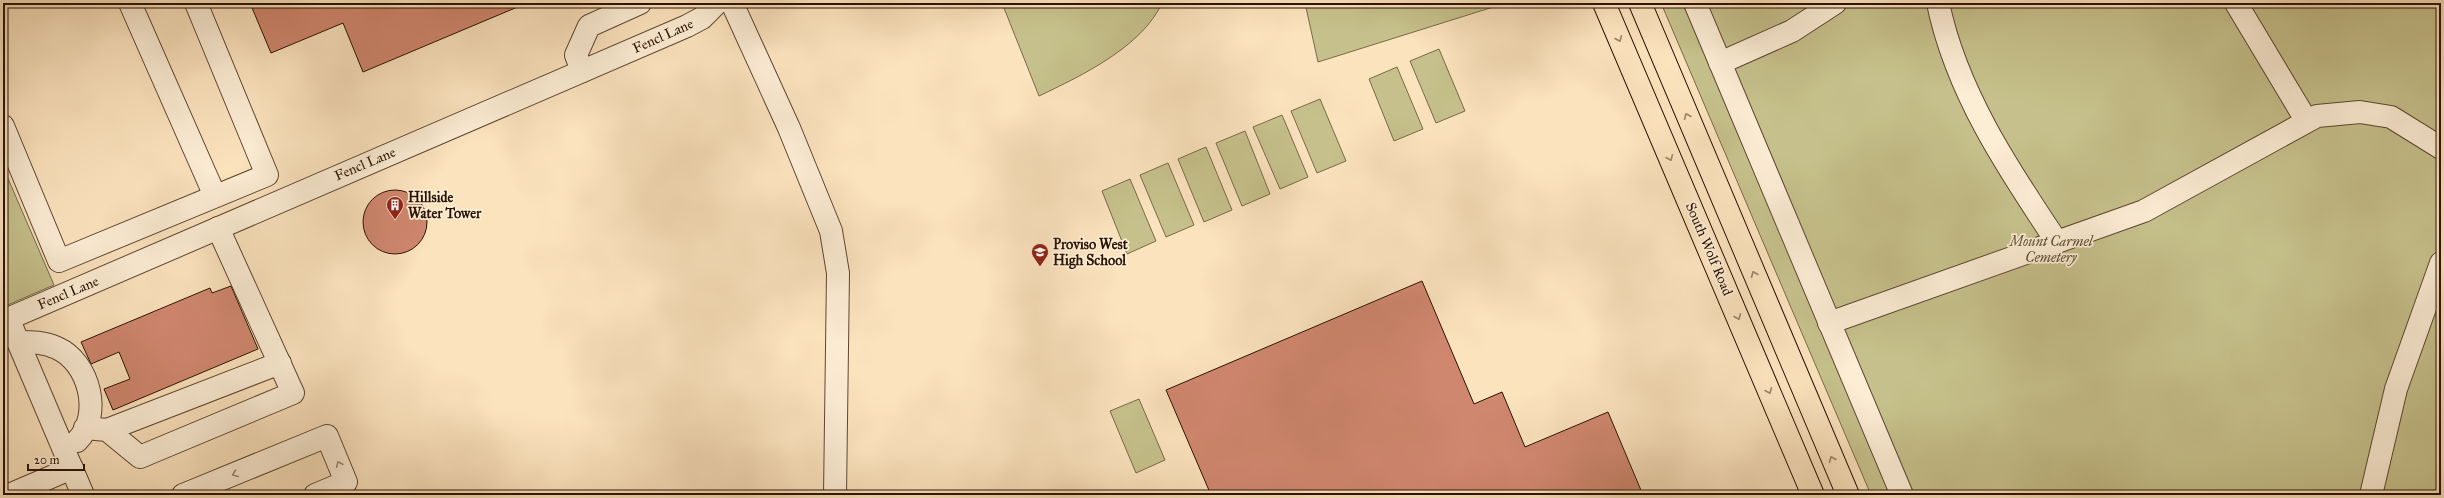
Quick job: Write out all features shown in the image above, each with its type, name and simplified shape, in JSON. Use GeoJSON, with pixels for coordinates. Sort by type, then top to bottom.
{"type":"FeatureCollection","features":[{"type":"Feature","properties":{"kind":"main road","name":"South Wolf Road"},"geometry":{"type":"LineString","coordinates":[[1604,3],[1813,495]]}},
{"type":"Feature","properties":{"kind":"main road"},"geometry":{"type":"LineString","coordinates":[[1640,3],[1848,495]]}},
{"type":"Feature","properties":{"kind":"street"},"geometry":{"type":"LineString","coordinates":[[130,3],[215,196]]}},
{"type":"Feature","properties":{"kind":"street"},"geometry":{"type":"LineString","coordinates":[[3,126],[59,261],[267,175],[196,3]]}},
{"type":"Feature","properties":{"kind":"street"},"geometry":{"type":"LineString","coordinates":[[582,71],[576,55],[589,26],[640,3]]}},
{"type":"Feature","properties":{"kind":"street","name":"Fencl Lane"},"geometry":{"type":"LineString","coordinates":[[83,495],[18,342],[6,320],[687,26],[702,18],[717,3]]}},
{"type":"Feature","properties":{"kind":"street"},"geometry":{"type":"LineString","coordinates":[[732,3],[789,128],[831,231],[838,273],[836,495]]}},
{"type":"Feature","properties":{"kind":"street"},"geometry":{"type":"LineString","coordinates":[[1695,3],[1902,495]]}},
{"type":"Feature","properties":{"kind":"street"},"geometry":{"type":"LineString","coordinates":[[1720,63],[1792,31],[1835,3]]}},
{"type":"Feature","properties":{"kind":"street"},"geometry":{"type":"LineString","coordinates":[[1938,3],[1951,50],[1981,118],[2021,188],[2057,242]]}},
{"type":"Feature","properties":{"kind":"street"},"geometry":{"type":"LineString","coordinates":[[2236,3],[2306,120]]}},
{"type":"Feature","properties":{"kind":"street"},"geometry":{"type":"LineString","coordinates":[[1829,323],[2124,219],[2158,204],[2306,120],[2328,114],[2381,114],[2402,122],[2441,148]]}},
{"type":"Feature","properties":{"kind":"street"},"geometry":{"type":"LineString","coordinates":[[107,430],[140,457],[293,392],[218,228]]}},
{"type":"Feature","properties":{"kind":"street"},"geometry":{"type":"LineString","coordinates":[[2371,495],[2396,389],[2441,263]]}},
{"type":"Feature","properties":{"kind":"street"},"geometry":{"type":"LineString","coordinates":[[9,495],[68,461],[89,419],[91,399],[86,379],[75,361],[59,348],[39,342],[18,342]]}},
{"type":"Feature","properties":{"kind":"street"},"geometry":{"type":"LineString","coordinates":[[85,428],[107,430],[280,362]]}},
{"type":"Feature","properties":{"kind":"street"},"geometry":{"type":"LineString","coordinates":[[183,495],[327,436],[346,482],[315,495]]}},
{"type":"Feature","properties":{"kind":"green space"},"geometry":{"type":"Polygon","coordinates":[[[1002,3],[1162,3],[1153,19],[1125,46],[1091,69],[1039,96],[1002,3]]]}},
{"type":"Feature","properties":{"kind":"green space"},"geometry":{"type":"Polygon","coordinates":[[[1305,3],[1506,3],[1318,62],[1305,3]]]}},
{"type":"Feature","properties":{"kind":"green space","name":"Mount Carmel Cemetery"},"geometry":{"type":"Polygon","coordinates":[[[1661,3],[2441,3],[2441,495],[1871,495],[1661,3]]]}},
{"type":"Feature","properties":{"kind":"green space"},"geometry":{"type":"Polygon","coordinates":[[[1439,49],[1465,111],[1436,123],[1410,61],[1439,49]]]}},
{"type":"Feature","properties":{"kind":"green space"},"geometry":{"type":"Polygon","coordinates":[[[1397,67],[1423,129],[1394,141],[1369,79],[1397,67]]]}},
{"type":"Feature","properties":{"kind":"green space"},"geometry":{"type":"Polygon","coordinates":[[[1320,99],[1346,161],[1317,173],[1291,111],[1320,99]]]}},
{"type":"Feature","properties":{"kind":"green space"},"geometry":{"type":"Polygon","coordinates":[[[1282,115],[1308,177],[1280,189],[1253,127],[1282,115]]]}},
{"type":"Feature","properties":{"kind":"green space"},"geometry":{"type":"Polygon","coordinates":[[[1245,131],[1270,194],[1242,206],[1216,143],[1245,131]]]}},
{"type":"Feature","properties":{"kind":"green space"},"geometry":{"type":"Polygon","coordinates":[[[1206,147],[1232,210],[1204,222],[1178,159],[1206,147]]]}},
{"type":"Feature","properties":{"kind":"green space"},"geometry":{"type":"Polygon","coordinates":[[[1168,163],[1194,225],[1166,237],[1140,175],[1168,163]]]}},
{"type":"Feature","properties":{"kind":"green space"},"geometry":{"type":"Polygon","coordinates":[[[3,167],[54,285],[3,307],[3,167]]]}},
{"type":"Feature","properties":{"kind":"green space"},"geometry":{"type":"Polygon","coordinates":[[[1130,179],[1156,241],[1127,254],[1102,191],[1130,179]]]}},
{"type":"Feature","properties":{"kind":"green space"},"geometry":{"type":"Polygon","coordinates":[[[1139,399],[1165,460],[1136,473],[1110,411],[1139,399]]]}},
{"type":"Feature","properties":{"kind":"building"},"geometry":{"type":"Polygon","coordinates":[[[250,3],[527,3],[363,72],[343,23],[271,53],[250,3]]]}},
{"type":"Feature","properties":{"kind":"building","name":"Hillside Water Tower"},"geometry":{"type":"Polygon","coordinates":[[[389,190],[401,190],[418,199],[425,210],[427,222],[425,234],[418,245],[401,254],[389,254],[377,249],[368,240],[363,228],[363,216],[368,204],[377,195],[389,190]]]}},
{"type":"Feature","properties":{"kind":"building"},"geometry":{"type":"Polygon","coordinates":[[[1422,281],[1474,404],[1502,392],[1525,447],[1608,412],[1643,495],[1211,495],[1166,390],[1422,281]]]}},
{"type":"Feature","properties":{"kind":"building"},"geometry":{"type":"Polygon","coordinates":[[[231,286],[258,349],[113,410],[104,389],[130,379],[119,352],[91,364],[81,342],[210,288],[212,293],[231,286]]]}},
{"type":"Feature","properties":{"kind":"place","name":"Hillside Water Tower"},"geometry":{"type":"Point","coordinates":[395,220]}},
{"type":"Feature","properties":{"kind":"place","name":"Proviso West High School"},"geometry":{"type":"Point","coordinates":[1040,267]}}]}
